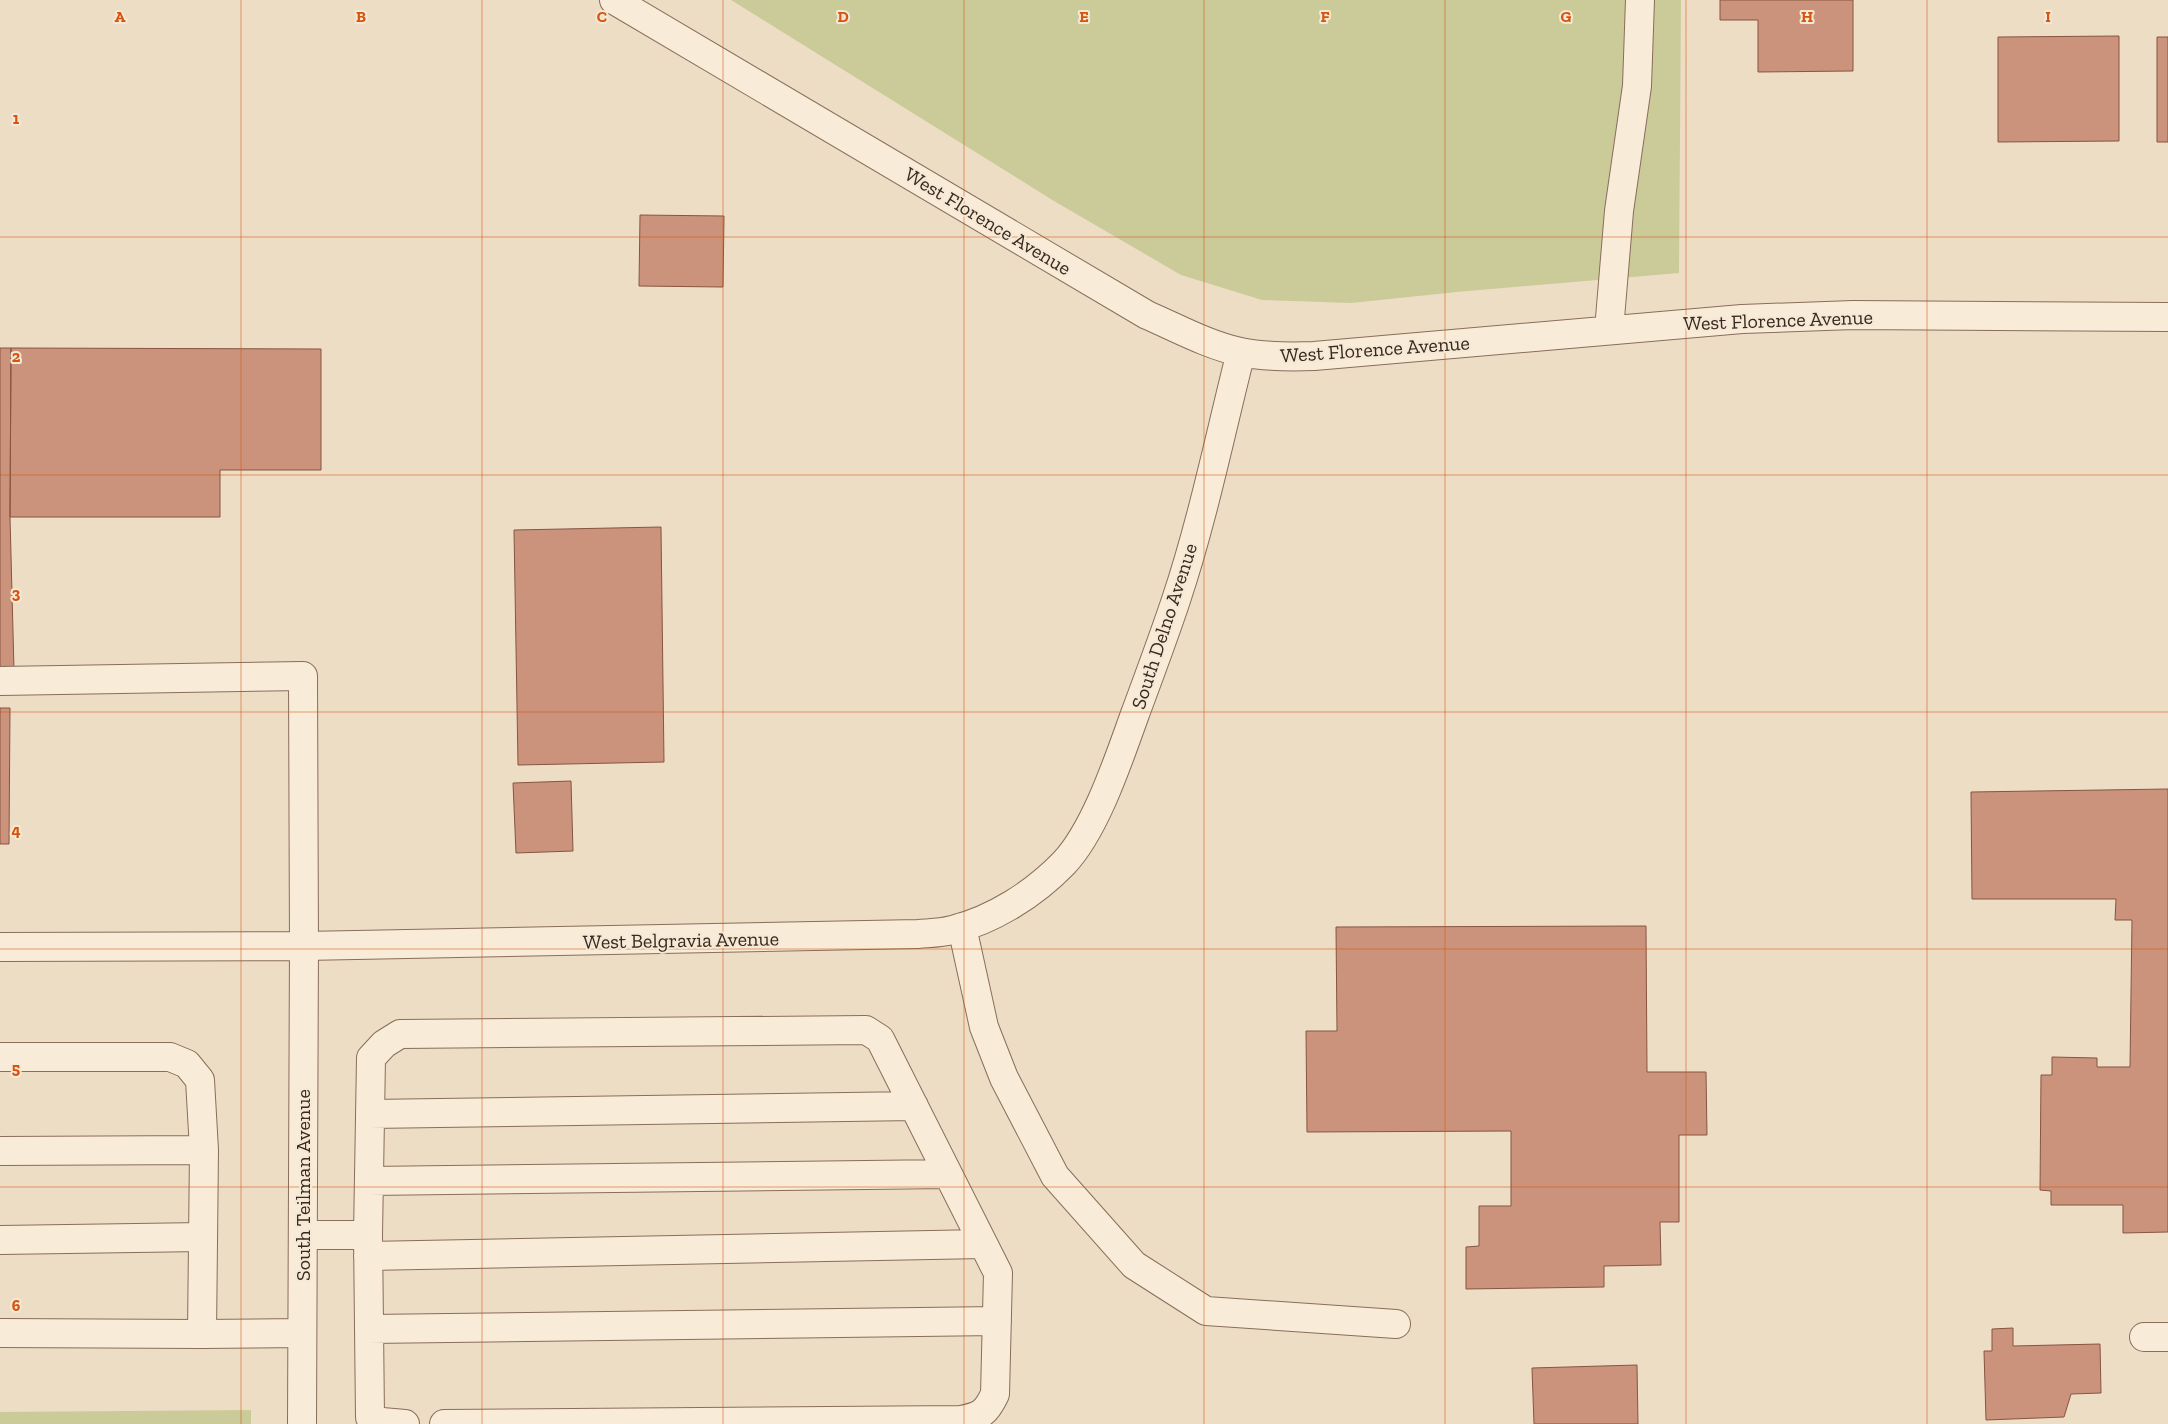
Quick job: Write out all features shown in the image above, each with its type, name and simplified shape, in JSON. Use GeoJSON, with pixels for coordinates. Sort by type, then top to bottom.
{"type":"FeatureCollection","features":[{"type":"Feature","properties":{"kind":"street","name":"West Florence Avenue"},"geometry":{"type":"LineString","coordinates":[[614,0],[1133,307],[1216,345],[1241,352],[1274,357],[1314,356],[1732,319],[1806,316],[2168,316]]}},
{"type":"Feature","properties":{"kind":"street"},"geometry":{"type":"LineString","coordinates":[[1609,330],[1619,211],[1637,86],[1640,0]]}},
{"type":"Feature","properties":{"kind":"street","name":"South Delno Avenue"},"geometry":{"type":"LineString","coordinates":[[1045,880],[1064,862],[1082,838],[1122,752],[1176,600],[1200,517],[1241,352]]}},
{"type":"Feature","properties":{"kind":"street","name":"South Teilman Avenue"},"geometry":{"type":"LineString","coordinates":[[0,681],[303,676],[302,1424]]}},
{"type":"Feature","properties":{"kind":"street","name":"West Belgravia Avenue"},"geometry":{"type":"LineString","coordinates":[[0,947],[304,946],[918,934],[962,927],[979,921],[1006,907],[1045,880]]}},
{"type":"Feature","properties":{"kind":"street"},"geometry":{"type":"LineString","coordinates":[[962,927],[984,1027],[1004,1078],[1055,1176],[1134,1265],[1206,1312],[1396,1324]]}},
{"type":"Feature","properties":{"kind":"street"},"geometry":{"type":"LineString","coordinates":[[406,1424],[382,1422],[370,1417],[368,1245],[371,1058],[384,1044],[400,1034],[866,1030],[880,1039],[998,1273],[995,1394],[989,1408],[978,1417],[961,1420],[444,1424]]}},
{"type":"Feature","properties":{"kind":"street"},"geometry":{"type":"LineString","coordinates":[[0,1056],[170,1056],[187,1064],[200,1080],[204,1150],[202,1334]]}},
{"type":"Feature","properties":{"kind":"street"},"geometry":{"type":"LineString","coordinates":[[370,1114],[914,1106]]}},
{"type":"Feature","properties":{"kind":"street"},"geometry":{"type":"LineString","coordinates":[[0,1151],[204,1150]]}},
{"type":"Feature","properties":{"kind":"street"},"geometry":{"type":"LineString","coordinates":[[369,1181],[948,1174]]}},
{"type":"Feature","properties":{"kind":"street"},"geometry":{"type":"LineString","coordinates":[[303,1234],[368,1245],[983,1244]]}},
{"type":"Feature","properties":{"kind":"street"},"geometry":{"type":"LineString","coordinates":[[0,1240],[203,1238]]}},
{"type":"Feature","properties":{"kind":"street"},"geometry":{"type":"LineString","coordinates":[[369,1329],[997,1322]]}},
{"type":"Feature","properties":{"kind":"street"},"geometry":{"type":"LineString","coordinates":[[0,1333],[302,1333]]}},
{"type":"Feature","properties":{"kind":"green space"},"geometry":{"type":"Polygon","coordinates":[[[731,0],[1681,0],[1679,273],[1351,303],[1262,300],[1181,275],[1054,201],[731,0]]]}},
{"type":"Feature","properties":{"kind":"green space"},"geometry":{"type":"Polygon","coordinates":[[[251,1410],[251,1424],[0,1424],[0,1412],[251,1410]]]}},
{"type":"Feature","properties":{"kind":"building"},"geometry":{"type":"Polygon","coordinates":[[[1720,0],[1853,0],[1853,71],[1758,72],[1758,20],[1720,20],[1720,0]]]}},
{"type":"Feature","properties":{"kind":"building"},"geometry":{"type":"Polygon","coordinates":[[[2119,36],[2119,141],[1998,142],[1998,37],[2119,36]]]}},
{"type":"Feature","properties":{"kind":"building"},"geometry":{"type":"Polygon","coordinates":[[[2157,37],[2168,37],[2168,142],[2157,142],[2157,37]]]}},
{"type":"Feature","properties":{"kind":"building"},"geometry":{"type":"Polygon","coordinates":[[[640,215],[724,216],[723,287],[639,286],[640,215]]]}},
{"type":"Feature","properties":{"kind":"building"},"geometry":{"type":"Polygon","coordinates":[[[0,348],[11,348],[10,517],[14,670],[0,670],[0,348]]]}},
{"type":"Feature","properties":{"kind":"building"},"geometry":{"type":"Polygon","coordinates":[[[11,348],[321,349],[321,470],[220,470],[220,517],[10,517],[11,348]]]}},
{"type":"Feature","properties":{"kind":"building"},"geometry":{"type":"Polygon","coordinates":[[[661,527],[664,762],[518,765],[514,530],[661,527]]]}},
{"type":"Feature","properties":{"kind":"building"},"geometry":{"type":"Polygon","coordinates":[[[0,708],[10,708],[9,844],[0,844],[0,708]]]}},
{"type":"Feature","properties":{"kind":"building"},"geometry":{"type":"Polygon","coordinates":[[[571,781],[573,851],[516,853],[513,783],[571,781]]]}},
{"type":"Feature","properties":{"kind":"building"},"geometry":{"type":"Polygon","coordinates":[[[2168,789],[2168,1232],[2123,1233],[2123,1205],[2051,1205],[2051,1191],[2040,1190],[2041,1075],[2052,1075],[2052,1057],[2097,1058],[2097,1067],[2130,1067],[2132,920],[2115,920],[2116,899],[1972,899],[1971,792],[2168,789]]]}},
{"type":"Feature","properties":{"kind":"building"},"geometry":{"type":"Polygon","coordinates":[[[1646,926],[1647,1072],[1706,1072],[1707,1135],[1679,1135],[1679,1222],[1660,1222],[1661,1265],[1604,1266],[1604,1287],[1466,1289],[1466,1247],[1479,1246],[1479,1206],[1511,1206],[1511,1131],[1307,1132],[1306,1031],[1337,1031],[1336,927],[1646,926]]]}},
{"type":"Feature","properties":{"kind":"building"},"geometry":{"type":"Polygon","coordinates":[[[2013,1328],[2013,1346],[2100,1344],[2101,1393],[2071,1394],[2064,1417],[1986,1420],[1984,1351],[1992,1351],[1992,1329],[2013,1328]]]}},
{"type":"Feature","properties":{"kind":"building"},"geometry":{"type":"Polygon","coordinates":[[[1637,1365],[1638,1424],[1534,1424],[1532,1368],[1637,1365]]]}}]}
